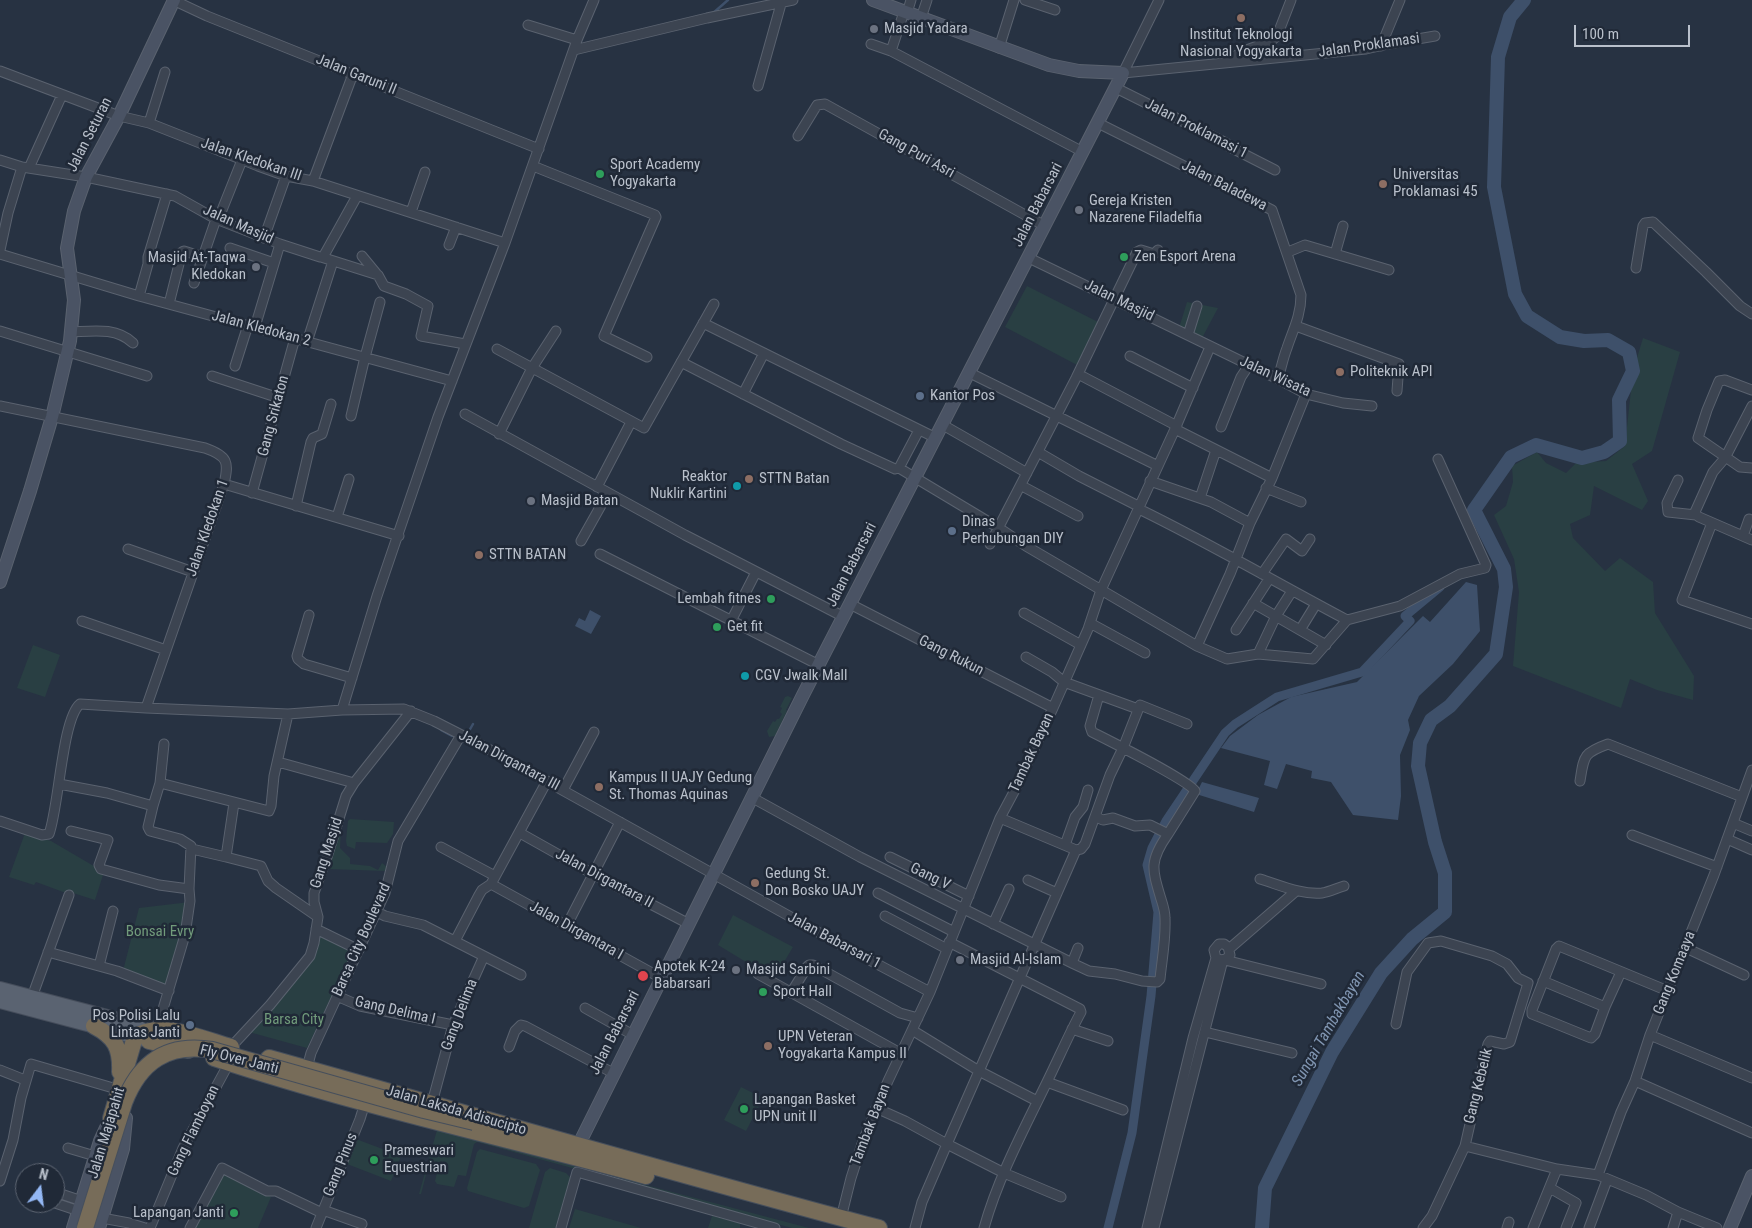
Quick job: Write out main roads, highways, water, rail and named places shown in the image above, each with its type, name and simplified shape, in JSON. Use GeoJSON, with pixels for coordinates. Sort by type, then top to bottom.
{"type":"FeatureCollection","features":[{"type":"Feature","properties":{"kind":"highway"},"geometry":{"type":"LineString","coordinates":[[94,1026],[109,1036],[117,1046],[127,1092],[159,1067],[178,1057],[194,1052]]}},
{"type":"Feature","properties":{"kind":"highway","name":"Jalan Laksda Adisucipto"},"geometry":{"type":"LineString","coordinates":[[151,1031],[156,1041],[194,1052],[288,1063],[307,1068],[839,1223]]}},
{"type":"Feature","properties":{"kind":"highway","name":"Jalan Laksda Adisucipto"},"geometry":{"type":"LineString","coordinates":[[151,1031],[230,1055],[284,1079],[365,1103],[839,1223],[879,1228]]}},
{"type":"Feature","properties":{"kind":"highway","name":"Jalan Majapahit"},"geometry":{"type":"LineString","coordinates":[[78,1228],[151,1031]]}},
{"type":"Feature","properties":{"kind":"highway","name":"Fly Over Janti"},"geometry":{"type":"LineString","coordinates":[[86,1228],[130,1088],[138,1075],[150,1062],[177,1050],[195,1048],[212,1050],[424,1110],[550,1138]]}},
{"type":"Feature","properties":{"kind":"highway"},"geometry":{"type":"LineString","coordinates":[[284,1079],[247,1065],[242,1060],[244,1056],[249,1056],[288,1063]]}},
{"type":"Feature","properties":{"kind":"highway","name":"Jalan Majapahit"},"geometry":{"type":"LineString","coordinates":[[98,1225],[106,1149]]}},
{"type":"Feature","properties":{"kind":"main road","name":"Jalan Laksda Adisucipto"},"geometry":{"type":"LineString","coordinates":[[0,989],[151,1031]]}},
{"type":"Feature","properties":{"kind":"main road","name":"Jalan Laksda Adisucipto"},"geometry":{"type":"LineString","coordinates":[[32,997],[42,996],[151,1031]]}},
{"type":"Feature","properties":{"kind":"main road","name":"Jalan Laksda Adisucipto"},"geometry":{"type":"LineString","coordinates":[[0,1001],[94,1026],[151,1031]]}},
{"type":"Feature","properties":{"kind":"water"},"geometry":{"type":"Polygon","coordinates":[[[1466,582],[1477,585],[1480,631],[1453,664],[1419,696],[1408,720],[1410,730],[1400,755],[1401,796],[1398,820],[1353,815],[1331,782],[1311,778],[1312,771],[1286,764],[1277,789],[1264,785],[1270,761],[1221,748],[1230,736],[1258,715],[1291,697],[1357,682],[1423,616],[1430,622],[1466,582]]]}},
{"type":"Feature","properties":{"kind":"water"},"geometry":{"type":"Polygon","coordinates":[[[590,610],[601,616],[591,634],[575,626],[579,618],[585,621],[590,610]]]}},
{"type":"Feature","properties":{"kind":"water"},"geometry":{"type":"Polygon","coordinates":[[[1202,782],[1259,798],[1254,812],[1196,794],[1202,782]]]}},
{"type":"Feature","properties":{"kind":"waterway"},"geometry":{"type":"LineString","coordinates":[[712,14],[728,0]]}},
{"type":"Feature","properties":{"kind":"waterway","name":"Sungai Tambakbayan"},"geometry":{"type":"LineString","coordinates":[[1262,1228],[1265,1188],[1332,1052],[1381,973],[1412,939],[1445,912],[1445,873],[1435,842],[1418,766],[1420,743],[1431,720],[1450,706],[1496,654],[1506,587],[1504,569],[1474,510],[1511,457],[1536,445],[1582,458],[1604,452],[1620,441],[1619,400],[1633,371],[1629,352],[1608,340],[1584,341],[1560,337],[1527,316],[1515,294],[1494,187],[1498,57],[1510,17],[1524,0]]}},
{"type":"Feature","properties":{"kind":"waterway"},"geometry":{"type":"LineString","coordinates":[[1108,1228],[1132,1133],[1151,996],[1158,912],[1147,865],[1152,848],[1166,821],[1225,733],[1235,724],[1277,697],[1362,672],[1410,621],[1405,616],[1440,587]]}},
{"type":"Feature","properties":{"kind":"waterway"},"geometry":{"type":"LineString","coordinates":[[469,731],[473,724]]}},
{"type":"Feature","properties":{"kind":"waterway"},"geometry":{"type":"LineString","coordinates":[[441,730],[452,736]]}},
{"type":"Feature","properties":{"kind":"place","name":"Institut Teknologi Nasional Yogyakarta"},"geometry":{"type":"Point","coordinates":[1241,18]}},
{"type":"Feature","properties":{"kind":"place","name":"Masjid Yadara"},"geometry":{"type":"Point","coordinates":[874,29]}},
{"type":"Feature","properties":{"kind":"place","name":"Sport Academy Yogyakarta"},"geometry":{"type":"Point","coordinates":[600,174]}},
{"type":"Feature","properties":{"kind":"place","name":"Universitas Proklamasi 45"},"geometry":{"type":"Point","coordinates":[1383,184]}},
{"type":"Feature","properties":{"kind":"place","name":"Gereja Kristen Nazarene Filadelfia"},"geometry":{"type":"Point","coordinates":[1079,210]}},
{"type":"Feature","properties":{"kind":"place","name":"Zen Esport Arena"},"geometry":{"type":"Point","coordinates":[1124,257]}},
{"type":"Feature","properties":{"kind":"place","name":"Masjid At-Taqwa Kledokan"},"geometry":{"type":"Point","coordinates":[256,267]}},
{"type":"Feature","properties":{"kind":"place","name":"Politeknik API"},"geometry":{"type":"Point","coordinates":[1340,372]}},
{"type":"Feature","properties":{"kind":"place","name":"Kantor Pos"},"geometry":{"type":"Point","coordinates":[920,396]}},
{"type":"Feature","properties":{"kind":"place","name":"STTN Batan"},"geometry":{"type":"Point","coordinates":[749,479]}},
{"type":"Feature","properties":{"kind":"place","name":"Reaktor Nuklir Kartini"},"geometry":{"type":"Point","coordinates":[737,486]}},
{"type":"Feature","properties":{"kind":"place","name":"Masjid Batan"},"geometry":{"type":"Point","coordinates":[531,501]}},
{"type":"Feature","properties":{"kind":"place","name":"Dinas Perhubungan DIY"},"geometry":{"type":"Point","coordinates":[952,531]}},
{"type":"Feature","properties":{"kind":"place","name":"STTN BATAN"},"geometry":{"type":"Point","coordinates":[479,555]}},
{"type":"Feature","properties":{"kind":"place","name":"Lembah fitnes"},"geometry":{"type":"Point","coordinates":[771,599]}},
{"type":"Feature","properties":{"kind":"place","name":"Get fit"},"geometry":{"type":"Point","coordinates":[717,627]}},
{"type":"Feature","properties":{"kind":"place","name":"CGV Jwalk Mall"},"geometry":{"type":"Point","coordinates":[745,676]}},
{"type":"Feature","properties":{"kind":"place","name":"Kampus II UAJY Gedung St. Thomas Aquinas"},"geometry":{"type":"Point","coordinates":[599,787]}},
{"type":"Feature","properties":{"kind":"place","name":"Gedung St. Don Bosko UAJY"},"geometry":{"type":"Point","coordinates":[755,883]}},
{"type":"Feature","properties":{"kind":"place","name":"Masjid Al-Islam"},"geometry":{"type":"Point","coordinates":[960,960]}},
{"type":"Feature","properties":{"kind":"place","name":"Masjid Sarbini"},"geometry":{"type":"Point","coordinates":[736,970]}},
{"type":"Feature","properties":{"kind":"place","name":"Apotek K-24 Babarsari"},"geometry":{"type":"Point","coordinates":[643,976]}},
{"type":"Feature","properties":{"kind":"place","name":"Sport Hall"},"geometry":{"type":"Point","coordinates":[763,992]}},
{"type":"Feature","properties":{"kind":"place","name":"Pos Polisi Lalu Lintas Janti"},"geometry":{"type":"Point","coordinates":[190,1025]}},
{"type":"Feature","properties":{"kind":"place","name":"UPN Veteran Yogyakarta Kampus II"},"geometry":{"type":"Point","coordinates":[768,1046]}},
{"type":"Feature","properties":{"kind":"place","name":"Lapangan Basket UPN unit II"},"geometry":{"type":"Point","coordinates":[744,1109]}},
{"type":"Feature","properties":{"kind":"place","name":"Prameswari Equestrian"},"geometry":{"type":"Point","coordinates":[374,1160]}},
{"type":"Feature","properties":{"kind":"place","name":"Lapangan Janti"},"geometry":{"type":"Point","coordinates":[234,1213]}},
{"type":"Feature","properties":{"kind":"park label","name":"Bonsai Evry"},"geometry":{"type":"Point","coordinates":[160,932]}},
{"type":"Feature","properties":{"kind":"park label","name":"Barsa City"},"geometry":{"type":"Point","coordinates":[294,1020]}}]}
